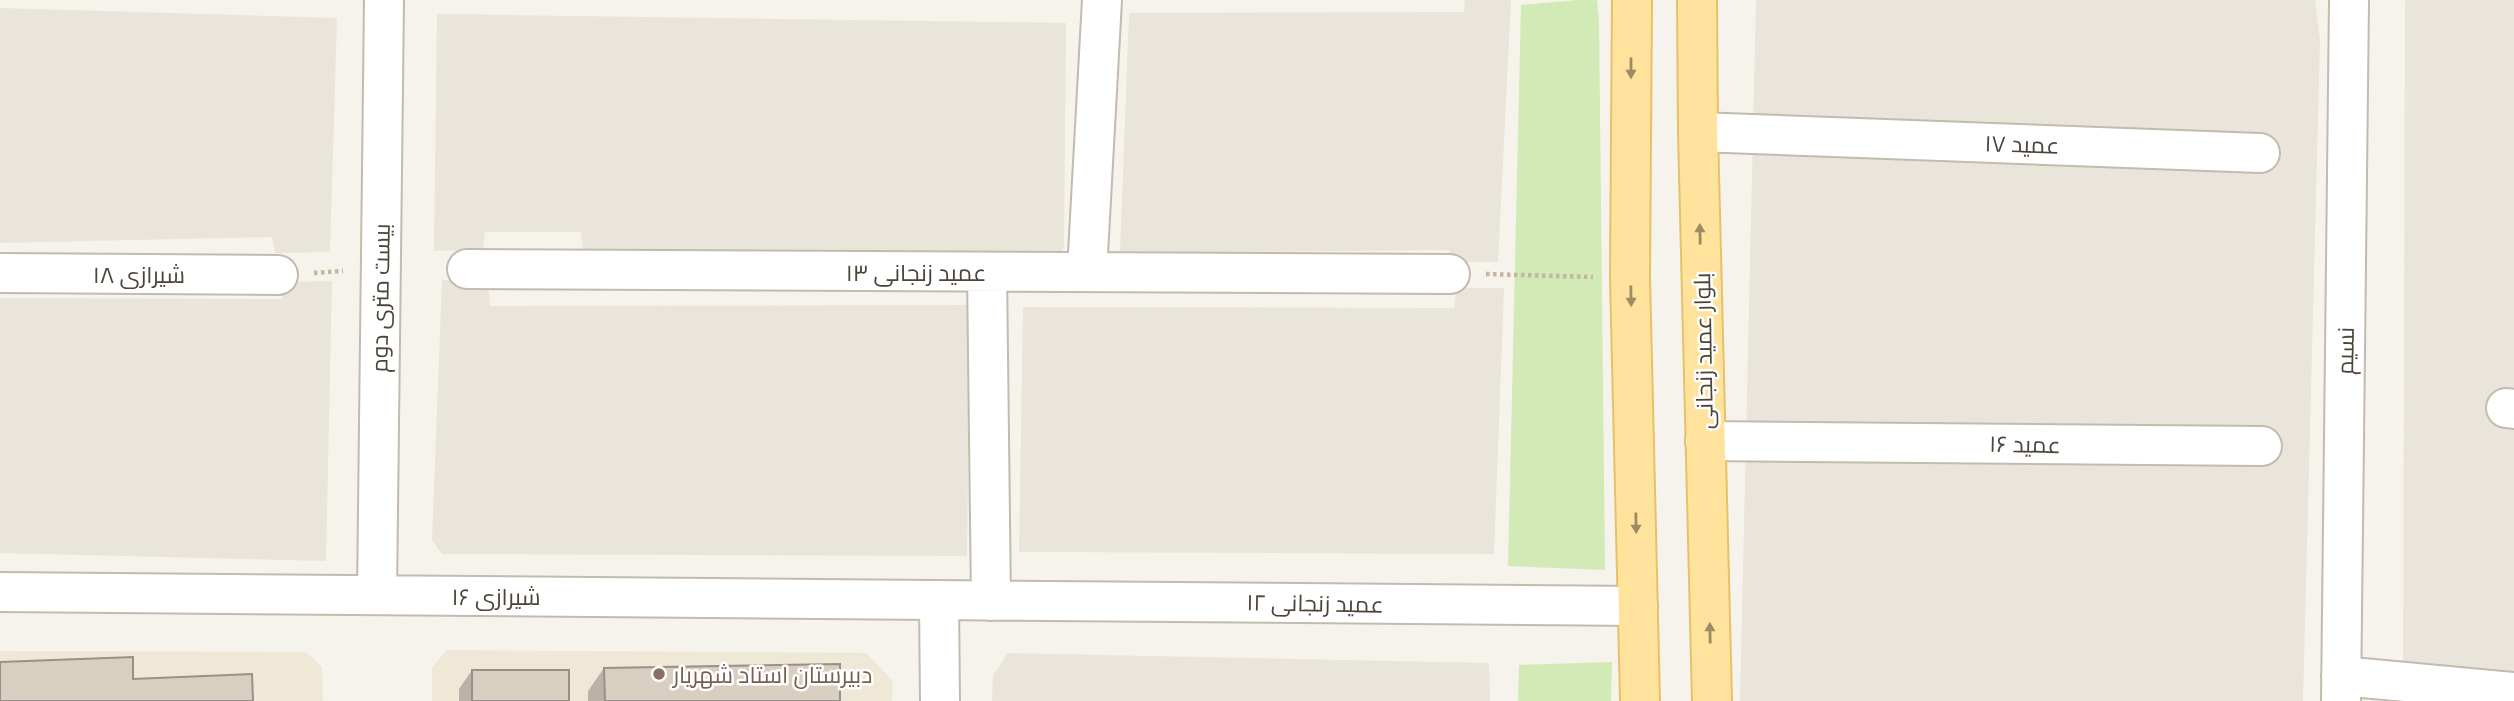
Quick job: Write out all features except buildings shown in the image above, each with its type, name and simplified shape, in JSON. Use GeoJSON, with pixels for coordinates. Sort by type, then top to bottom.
{"type":"FeatureCollection","features":[{"type":"Feature","properties":{"kind":"main road"},"geometry":{"type":"LineString","coordinates":[[1632,0],[1630,277],[1640,701]]}},
{"type":"Feature","properties":{"kind":"main road","name":"بلوار عمید زنجانی"},"geometry":{"type":"LineString","coordinates":[[1697,0],[1712,701]]}},
{"type":"Feature","properties":{"kind":"street","name":"بیست متری دوم"},"geometry":{"type":"LineString","coordinates":[[377,595],[384,0]]}},
{"type":"Feature","properties":{"kind":"street"},"geometry":{"type":"LineString","coordinates":[[1087,272],[1102,0]]}},
{"type":"Feature","properties":{"kind":"street","name":"نسیم"},"geometry":{"type":"LineString","coordinates":[[2341,689],[2349,0]]}},
{"type":"Feature","properties":{"kind":"street","name":"عمید ۱۷"},"geometry":{"type":"LineString","coordinates":[[1698,132],[2260,153]]}},
{"type":"Feature","properties":{"kind":"street","name":"عمید زنجانی ۱۳"},"geometry":{"type":"LineString","coordinates":[[467,269],[1450,274]]}},
{"type":"Feature","properties":{"kind":"street"},"geometry":{"type":"LineString","coordinates":[[987,272],[991,601]]}},
{"type":"Feature","properties":{"kind":"street","name":"شیرازی ۱۸"},"geometry":{"type":"LineString","coordinates":[[0,273],[278,275]]}},
{"type":"Feature","properties":{"kind":"street","name":"عمید ۱۶"},"geometry":{"type":"LineString","coordinates":[[1705,441],[2262,446]]}},
{"type":"Feature","properties":{"kind":"street","name":"شیرازی ۱۶"},"geometry":{"type":"LineString","coordinates":[[0,592],[991,601]]}},
{"type":"Feature","properties":{"kind":"street"},"geometry":{"type":"LineString","coordinates":[[939,600],[940,701]]}},
{"type":"Feature","properties":{"kind":"street","name":"عمید زنجانی ۱۲"},"geometry":{"type":"LineString","coordinates":[[991,601],[1638,606]]}},
{"type":"Feature","properties":{"kind":"street"},"geometry":{"type":"LineString","coordinates":[[2341,689],[2514,692]]}},
{"type":"Feature","properties":{"kind":"path"},"geometry":{"type":"LineString","coordinates":[[278,275],[381,270]]}},
{"type":"Feature","properties":{"kind":"path"},"geometry":{"type":"LineString","coordinates":[[1450,274],[1630,277]]}},
{"type":"Feature","properties":{"kind":"shaded area"},"geometry":{"type":"Polygon","coordinates":[[[1465,0],[1511,0],[1498,262],[1450,262],[1449,250],[1120,253],[1129,13],[1464,12],[1465,0]]]}},
{"type":"Feature","properties":{"kind":"shaded area"},"geometry":{"type":"Polygon","coordinates":[[[1756,0],[2315,0],[2320,41],[2303,701],[1740,701],[1756,0]]]}},
{"type":"Feature","properties":{"kind":"shaded area"},"geometry":{"type":"Polygon","coordinates":[[[2405,0],[2514,0],[2514,701],[2403,701],[2405,0]]]}},
{"type":"Feature","properties":{"kind":"shaded area"},"geometry":{"type":"Polygon","coordinates":[[[0,8],[337,18],[330,252],[275,253],[272,237],[0,243],[0,8]]]}},
{"type":"Feature","properties":{"kind":"shaded area"},"geometry":{"type":"Polygon","coordinates":[[[437,14],[1066,23],[1064,246],[1059,256],[584,256],[581,232],[485,232],[483,250],[434,251],[437,14]]]}},
{"type":"Feature","properties":{"kind":"shaded area"},"geometry":{"type":"Polygon","coordinates":[[[442,280],[488,282],[490,306],[970,305],[967,556],[442,554],[432,540],[442,280]]]}},
{"type":"Feature","properties":{"kind":"shaded area"},"geometry":{"type":"Polygon","coordinates":[[[332,281],[326,561],[0,553],[0,298],[282,299],[282,282],[332,281]]]}},
{"type":"Feature","properties":{"kind":"shaded area"},"geometry":{"type":"Polygon","coordinates":[[[1457,288],[1504,288],[1494,554],[1019,552],[1023,307],[1454,308],[1457,288]]]}},
{"type":"Feature","properties":{"kind":"shaded area","name":"دبیرستان استاد شهریار"},"geometry":{"type":"Polygon","coordinates":[[[447,650],[866,653],[893,681],[892,701],[432,701],[432,667],[447,650]]]}},
{"type":"Feature","properties":{"kind":"shaded area"},"geometry":{"type":"Polygon","coordinates":[[[0,651],[306,652],[322,667],[323,701],[0,701],[0,651]]]}},
{"type":"Feature","properties":{"kind":"shaded area"},"geometry":{"type":"Polygon","coordinates":[[[1008,653],[1489,663],[1490,701],[992,701],[993,676],[1008,653]]]}},
{"type":"Feature","properties":{"kind":"green space"},"geometry":{"type":"Polygon","coordinates":[[[1597,0],[1599,20],[1605,570],[1508,566],[1521,5],[1597,0]]]}},
{"type":"Feature","properties":{"kind":"green space"},"geometry":{"type":"Polygon","coordinates":[[[1612,662],[1611,701],[1518,701],[1519,665],[1612,662]]]}},
{"type":"Feature","properties":{"kind":"place","name":"دبیرستان استاد شهریار"},"geometry":{"type":"Point","coordinates":[659,674]}}]}
